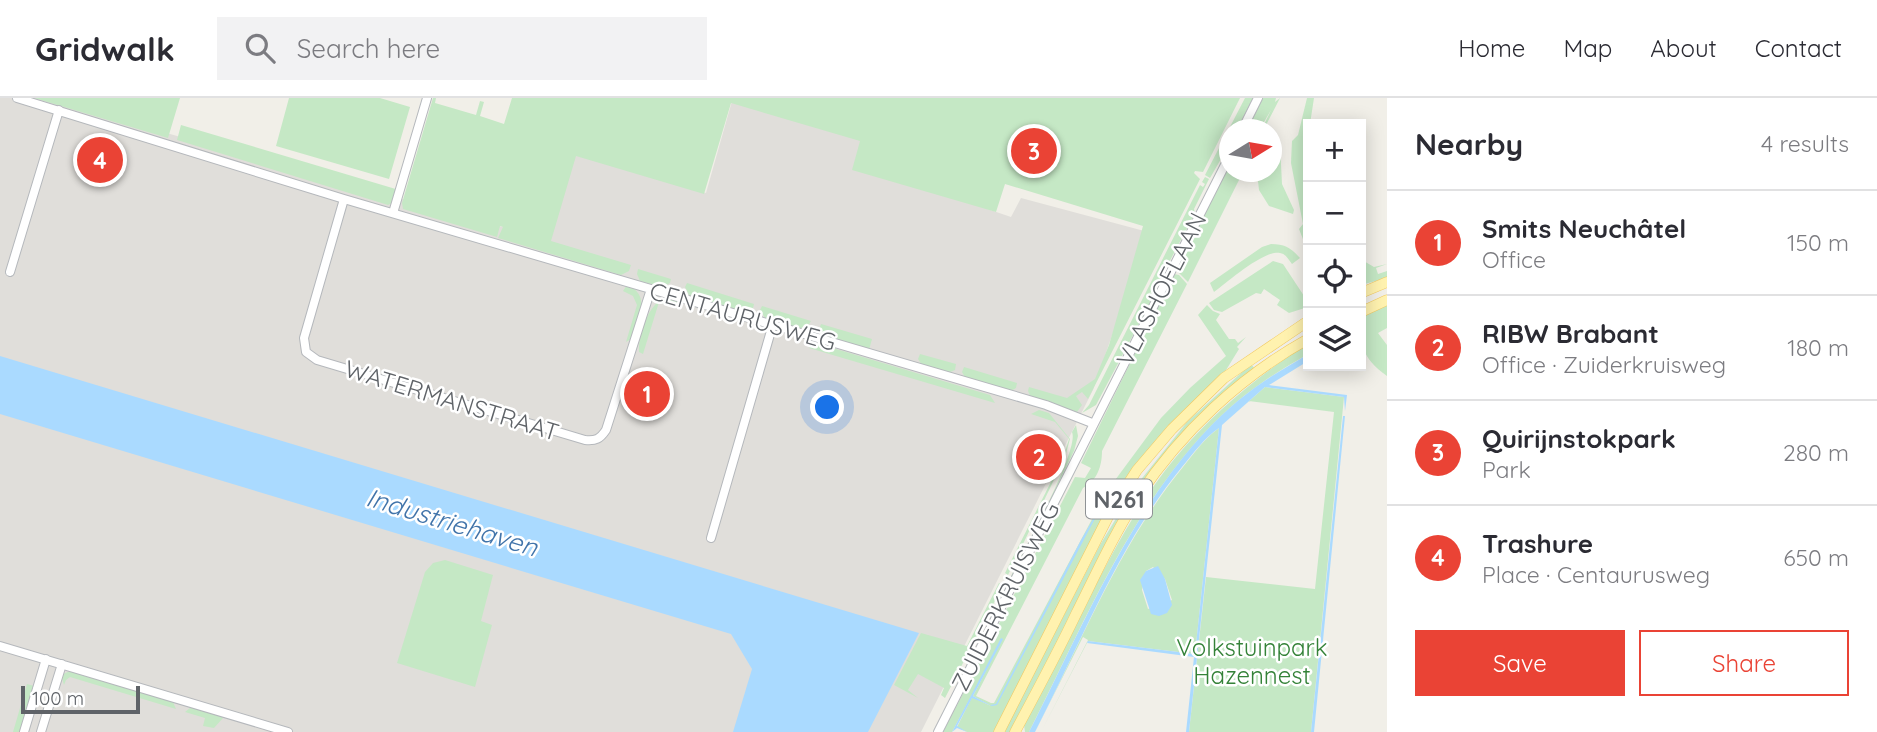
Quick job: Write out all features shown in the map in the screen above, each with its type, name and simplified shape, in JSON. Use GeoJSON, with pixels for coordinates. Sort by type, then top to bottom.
{"type":"FeatureCollection","features":[{"type":"Feature","properties":{"kind":"main road"},"geometry":{"type":"LineString","coordinates":[[1366,291],[1387,282]]}},
{"type":"Feature","properties":{"kind":"main road"},"geometry":{"type":"LineString","coordinates":[[1366,310],[1387,300]]}},
{"type":"Feature","properties":{"kind":"main road","name":"N261"},"geometry":{"type":"LineString","coordinates":[[999,732],[1113,507],[1137,470],[1172,429],[1224,379],[1303,324]]}},
{"type":"Feature","properties":{"kind":"main road","name":"N261"},"geometry":{"type":"LineString","coordinates":[[1015,732],[1113,540],[1160,466],[1189,431],[1231,392],[1283,353],[1303,342]]}},
{"type":"Feature","properties":{"kind":"street","name":"CENTAURUSWEG"},"geometry":{"type":"LineString","coordinates":[[17,98],[344,199],[1046,405],[1092,424]]}},
{"type":"Feature","properties":{"kind":"street"},"geometry":{"type":"LineString","coordinates":[[393,213],[427,98]]}},
{"type":"Feature","properties":{"kind":"street"},"geometry":{"type":"LineString","coordinates":[[1248,119],[1258,98]]}},
{"type":"Feature","properties":{"kind":"street"},"geometry":{"type":"LineString","coordinates":[[10,272],[59,110]]}},
{"type":"Feature","properties":{"kind":"street","name":"VLASHOFLAAN"},"geometry":{"type":"LineString","coordinates":[[1092,424],[1219,176]]}},
{"type":"Feature","properties":{"kind":"street","name":"WATERMANSTRAAT"},"geometry":{"type":"LineString","coordinates":[[344,199],[304,338],[306,352],[317,359],[586,440],[595,441],[601,438],[606,430],[651,289]]}},
{"type":"Feature","properties":{"kind":"street"},"geometry":{"type":"LineString","coordinates":[[710,538],[773,324]]}},
{"type":"Feature","properties":{"kind":"street","name":"ZUIDERKRUISWEG"},"geometry":{"type":"LineString","coordinates":[[938,732],[1092,424]]}},
{"type":"Feature","properties":{"kind":"street"},"geometry":{"type":"LineString","coordinates":[[0,646],[288,732]]}},
{"type":"Feature","properties":{"kind":"street"},"geometry":{"type":"LineString","coordinates":[[24,732],[46,659]]}},
{"type":"Feature","properties":{"kind":"street"},"geometry":{"type":"LineString","coordinates":[[41,732],[62,664]]}},
{"type":"Feature","properties":{"kind":"street"},"geometry":{"type":"LineString","coordinates":[[36,694],[51,698]]}},
{"type":"Feature","properties":{"kind":"shaded area"},"geometry":{"type":"Polygon","coordinates":[[[0,98],[41,98],[546,239],[570,151],[706,193],[732,101],[864,138],[958,199],[1011,217],[1021,198],[1148,232],[1093,390],[921,732],[857,732],[889,661],[0,361],[0,98]]]}},
{"type":"Feature","properties":{"kind":"shaded area"},"geometry":{"type":"Polygon","coordinates":[[[0,408],[737,631],[757,669],[739,732],[0,732],[0,408]]]}},
{"type":"Feature","properties":{"kind":"green space"},"geometry":{"type":"Polygon","coordinates":[[[34,98],[180,98],[168,138],[34,98]]]}},
{"type":"Feature","properties":{"kind":"green space"},"geometry":{"type":"Polygon","coordinates":[[[289,98],[380,98],[410,107],[389,179],[276,146],[289,98]]]}},
{"type":"Feature","properties":{"kind":"green space"},"geometry":{"type":"Polygon","coordinates":[[[433,98],[436,98],[435,103],[476,115],[480,101],[484,102],[480,116],[504,124],[512,98],[1240,98],[1230,119],[1219,119],[1219,140],[1203,172],[1195,171],[1200,179],[1088,399],[1082,392],[1076,396],[1082,405],[1077,412],[1031,398],[1029,387],[1067,398],[1095,379],[1109,345],[1143,226],[1005,184],[996,212],[852,170],[860,141],[731,103],[704,194],[576,156],[551,241],[631,265],[629,271],[621,275],[498,238],[503,227],[500,226],[497,237],[403,209],[402,203],[433,98]]]}},
{"type":"Feature","properties":{"kind":"green space"},"geometry":{"type":"Polygon","coordinates":[[[1245,98],[1253,98],[1242,119],[1234,119],[1245,98]]]}},
{"type":"Feature","properties":{"kind":"green space"},"geometry":{"type":"Polygon","coordinates":[[[1263,98],[1276,98],[1275,102],[1280,98],[1269,119],[1267,119],[1271,110],[1266,119],[1252,119],[1263,98]]]}},
{"type":"Feature","properties":{"kind":"green space"},"geometry":{"type":"Polygon","coordinates":[[[1307,98],[1314,98],[1311,119],[1303,119],[1303,224],[1291,163],[1292,141],[1298,135],[1307,98]]]}},
{"type":"Feature","properties":{"kind":"green space"},"geometry":{"type":"Polygon","coordinates":[[[181,125],[399,190],[394,202],[388,205],[177,140],[181,125]]]}},
{"type":"Feature","properties":{"kind":"green space"},"geometry":{"type":"Polygon","coordinates":[[[1219,148],[1219,162],[1210,178],[1205,175],[1219,148]]]}},
{"type":"Feature","properties":{"kind":"green space"},"geometry":{"type":"Polygon","coordinates":[[[1205,177],[1209,179],[1194,209],[1195,213],[1153,293],[1149,292],[1152,294],[1150,303],[1096,405],[1082,413],[1089,405],[1200,185],[1203,187],[1205,184],[1202,182],[1205,177]]]}},
{"type":"Feature","properties":{"kind":"green space"},"geometry":{"type":"Polygon","coordinates":[[[1220,182],[1238,182],[1188,282],[1176,270],[1220,182]]]}},
{"type":"Feature","properties":{"kind":"green space"},"geometry":{"type":"Polygon","coordinates":[[[1258,182],[1282,182],[1294,210],[1293,214],[1269,206],[1259,190],[1258,182]]]}},
{"type":"Feature","properties":{"kind":"green space"},"geometry":{"type":"Polygon","coordinates":[[[1271,244],[1287,247],[1300,258],[1292,264],[1282,254],[1264,256],[1214,292],[1210,283],[1262,247],[1271,244]]]}},
{"type":"Feature","properties":{"kind":"green space"},"geometry":{"type":"Polygon","coordinates":[[[1273,261],[1283,264],[1303,294],[1303,309],[1289,313],[1277,305],[1280,300],[1264,289],[1261,294],[1256,293],[1222,312],[1214,310],[1209,303],[1273,261]]]}},
{"type":"Feature","properties":{"kind":"green space"},"geometry":{"type":"Polygon","coordinates":[[[1366,262],[1374,267],[1387,264],[1376,268],[1378,274],[1387,271],[1387,278],[1366,284],[1366,262]]]}},
{"type":"Feature","properties":{"kind":"green space"},"geometry":{"type":"Polygon","coordinates":[[[638,269],[671,279],[670,283],[663,287],[640,281],[638,269]]]}},
{"type":"Feature","properties":{"kind":"green space"},"geometry":{"type":"Polygon","coordinates":[[[1174,274],[1179,275],[1187,284],[1102,451],[1098,473],[1083,488],[976,696],[994,703],[1107,491],[1161,418],[1226,356],[1198,315],[1207,305],[1220,314],[1216,320],[1229,339],[1235,339],[1238,343],[1246,337],[1237,347],[1239,349],[1223,375],[1136,470],[994,732],[967,732],[957,727],[972,697],[991,706],[973,696],[1002,639],[952,732],[943,732],[1075,477],[1085,478],[1091,468],[1081,463],[1174,274]]]}},
{"type":"Feature","properties":{"kind":"green space"},"geometry":{"type":"Polygon","coordinates":[[[687,283],[754,304],[753,308],[745,312],[689,295],[685,287],[687,283]]]}},
{"type":"Feature","properties":{"kind":"green space"},"geometry":{"type":"Polygon","coordinates":[[[627,285],[639,295],[641,308],[633,338],[626,342],[637,305],[633,296],[623,291],[627,285]]]}},
{"type":"Feature","properties":{"kind":"green space"},"geometry":{"type":"Polygon","coordinates":[[[665,298],[680,301],[680,309],[659,302],[643,354],[639,352],[639,346],[645,321],[654,306],[659,301],[665,298]]]}},
{"type":"Feature","properties":{"kind":"green space"},"geometry":{"type":"Polygon","coordinates":[[[1387,305],[1387,328],[1378,333],[1387,345],[1387,376],[1366,355],[1366,314],[1387,305]]]}},
{"type":"Feature","properties":{"kind":"green space"},"geometry":{"type":"Polygon","coordinates":[[[762,306],[811,321],[805,330],[765,318],[760,310],[762,306]]]}},
{"type":"Feature","properties":{"kind":"green space"},"geometry":{"type":"Polygon","coordinates":[[[821,324],[872,339],[869,350],[822,335],[819,330],[821,324]]]}},
{"type":"Feature","properties":{"kind":"green space"},"geometry":{"type":"Polygon","coordinates":[[[816,343],[990,395],[995,403],[809,348],[816,343]]]}},
{"type":"Feature","properties":{"kind":"green space"},"geometry":{"type":"Polygon","coordinates":[[[1303,346],[1303,357],[1263,382],[1223,414],[1187,453],[1155,495],[1100,590],[1029,732],[1025,732],[1024,725],[1138,509],[1191,440],[1272,368],[1303,346]]]}},
{"type":"Feature","properties":{"kind":"green space"},"geometry":{"type":"Polygon","coordinates":[[[920,354],[956,364],[955,370],[948,373],[922,365],[918,359],[920,354]]]}},
{"type":"Feature","properties":{"kind":"green space"},"geometry":{"type":"Polygon","coordinates":[[[1251,364],[1255,369],[1159,464],[1011,732],[1004,732],[1100,545],[1135,487],[1187,422],[1251,364]]]}},
{"type":"Feature","properties":{"kind":"green space"},"geometry":{"type":"Polygon","coordinates":[[[964,367],[1017,383],[1016,388],[1009,392],[966,379],[962,372],[964,367]]]}},
{"type":"Feature","properties":{"kind":"green space","name":"Volkstuinpark Hazennest"},"geometry":{"type":"Polygon","coordinates":[[[1265,387],[1344,397],[1311,732],[1189,732],[1206,577],[1315,589],[1334,412],[1249,401],[1265,387]]]}},
{"type":"Feature","properties":{"kind":"green space"},"geometry":{"type":"Polygon","coordinates":[[[1039,410],[1049,413],[1070,439],[1065,457],[1008,575],[1005,573],[1063,458],[1069,439],[1055,422],[1031,414],[1039,410]]]}},
{"type":"Feature","properties":{"kind":"green space"},"geometry":{"type":"Polygon","coordinates":[[[1076,425],[1078,436],[1074,451],[1014,575],[1011,576],[1059,479],[1076,425]]]}},
{"type":"Feature","properties":{"kind":"green space"},"geometry":{"type":"Polygon","coordinates":[[[1219,428],[1195,654],[1088,641],[1041,732],[1088,640],[1083,637],[1035,732],[1102,595],[1139,529],[1183,467],[1219,428]],[[1153,567],[1146,571],[1142,590],[1148,609],[1172,600],[1165,579],[1153,567]]]}},
{"type":"Feature","properties":{"kind":"green space"},"geometry":{"type":"Polygon","coordinates":[[[445,560],[493,575],[481,621],[492,625],[475,687],[397,663],[425,572],[433,563],[445,560]]]}},
{"type":"Feature","properties":{"kind":"green space"},"geometry":{"type":"Polygon","coordinates":[[[999,583],[1003,585],[945,698],[941,695],[944,688],[918,674],[908,690],[918,698],[894,685],[921,633],[967,646],[999,583]]]}},
{"type":"Feature","properties":{"kind":"green space"},"geometry":{"type":"Polygon","coordinates":[[[70,671],[173,702],[176,709],[70,677],[64,685],[61,675],[70,671]]]}},
{"type":"Feature","properties":{"kind":"green space"},"geometry":{"type":"Polygon","coordinates":[[[27,684],[34,686],[21,732],[13,732],[27,684]]]}},
{"type":"Feature","properties":{"kind":"green space"},"geometry":{"type":"Polygon","coordinates":[[[191,707],[223,718],[214,728],[203,726],[205,718],[185,712],[191,707]]]}},
{"type":"Feature","properties":{"kind":"water","name":"Industriehaven"},"geometry":{"type":"Polygon","coordinates":[[[0,356],[919,633],[868,732],[733,732],[752,669],[731,634],[0,414],[0,356]]]}},
{"type":"Feature","properties":{"kind":"water"},"geometry":{"type":"Polygon","coordinates":[[[1303,357],[1303,364],[1269,385],[1347,395],[1345,411],[1344,397],[1265,387],[1222,425],[1189,732],[1186,732],[1194,657],[1087,643],[1195,654],[1219,428],[1182,467],[1139,529],[1102,595],[1035,732],[1029,732],[1126,541],[1156,495],[1188,452],[1223,414],[1263,382],[1303,357]]]}},
{"type":"Feature","properties":{"kind":"water"},"geometry":{"type":"Polygon","coordinates":[[[1343,416],[1314,732],[1311,732],[1343,416]]]}},
{"type":"Feature","properties":{"kind":"water"},"geometry":{"type":"Polygon","coordinates":[[[1110,490],[997,705],[992,706],[972,698],[957,726],[967,732],[957,728],[952,732],[1001,638],[1003,639],[973,696],[990,705],[996,704],[1110,490]]]}},
{"type":"Feature","properties":{"kind":"water"},"geometry":{"type":"Polygon","coordinates":[[[1158,566],[1165,579],[1172,605],[1167,613],[1159,616],[1151,614],[1140,580],[1146,571],[1158,566]]]}},
{"type":"Feature","properties":{"kind":"place","name":"Quirijnstokpark"},"geometry":{"type":"Point","coordinates":[1034,151]}},
{"type":"Feature","properties":{"kind":"place","name":"Trashure"},"geometry":{"type":"Point","coordinates":[100,160]}},
{"type":"Feature","properties":{"kind":"place","name":"Smits Neuchâtel"},"geometry":{"type":"Point","coordinates":[647,394]}},
{"type":"Feature","properties":{"kind":"place","name":"RIBW Brabant"},"geometry":{"type":"Point","coordinates":[1039,457]}}]}
